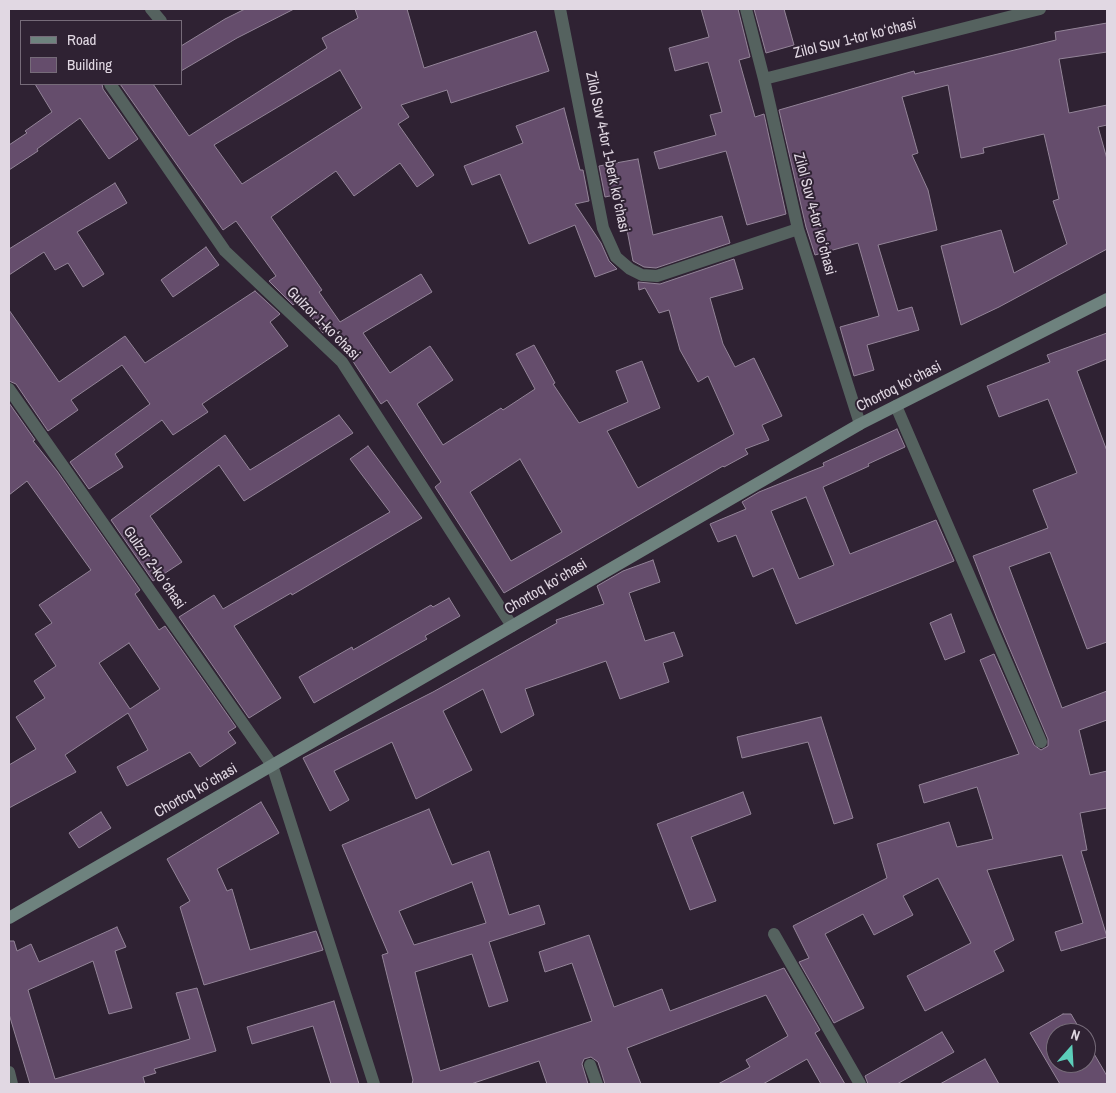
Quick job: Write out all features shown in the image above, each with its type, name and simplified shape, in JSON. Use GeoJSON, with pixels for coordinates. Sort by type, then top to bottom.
{"type":"FeatureCollection","features":[{"type":"Feature","properties":{"kind":"main road","name":"Chortoq koʻchasi"},"geometry":{"type":"LineString","coordinates":[[9,918],[860,424],[1107,299]]}},
{"type":"Feature","properties":{"kind":"street"},"geometry":{"type":"LineString","coordinates":[[151,9],[160,20]]}},
{"type":"Feature","properties":{"kind":"street","name":"Zilol Suv 4-tor 1-berk koʻchasi"},"geometry":{"type":"LineString","coordinates":[[560,9],[603,228],[616,257],[630,269],[642,275],[657,276],[798,229]]}},
{"type":"Feature","properties":{"kind":"street","name":"Zilol Suv 4-tor koʻchasi"},"geometry":{"type":"LineString","coordinates":[[746,9],[798,229],[860,424]]}},
{"type":"Feature","properties":{"kind":"street","name":"Zilol Suv 1-tor koʻchasi"},"geometry":{"type":"LineString","coordinates":[[764,79],[1040,9]]}},
{"type":"Feature","properties":{"kind":"street","name":"Gulzor 1-koʻchasi"},"geometry":{"type":"LineString","coordinates":[[111,85],[225,251],[342,362],[512,626]]}},
{"type":"Feature","properties":{"kind":"street","name":"Gulzor 2-koʻchasi"},"geometry":{"type":"LineString","coordinates":[[9,389],[272,765],[374,1084]]}},
{"type":"Feature","properties":{"kind":"street"},"geometry":{"type":"LineString","coordinates":[[896,406],[1041,742]]}},
{"type":"Feature","properties":{"kind":"street"},"geometry":{"type":"LineString","coordinates":[[774,934],[860,1084]]}},
{"type":"Feature","properties":{"kind":"street"},"geometry":{"type":"LineString","coordinates":[[590,1065],[597,1084]]}},
{"type":"Feature","properties":{"kind":"street"},"geometry":{"type":"LineString","coordinates":[[9,1072],[12,1084]]}},
{"type":"Feature","properties":{"kind":"building"},"geometry":{"type":"Polygon","coordinates":[[[245,9],[294,9],[237,38],[182,70],[182,45],[245,9]]]}},
{"type":"Feature","properties":{"kind":"building"},"geometry":{"type":"Polygon","coordinates":[[[355,9],[407,9],[424,68],[536,31],[549,71],[451,103],[447,90],[401,105],[409,117],[398,124],[434,175],[417,187],[400,163],[354,196],[336,171],[271,217],[322,290],[319,292],[340,322],[421,274],[432,292],[363,333],[390,373],[430,346],[453,380],[417,404],[443,445],[535,389],[516,354],[534,345],[555,383],[553,384],[579,423],[628,402],[616,371],[642,361],[660,408],[607,431],[638,488],[734,434],[708,376],[698,382],[680,350],[669,310],[659,313],[645,288],[639,290],[638,282],[660,284],[734,259],[743,289],[710,298],[723,344],[735,367],[754,358],[782,416],[762,425],[769,440],[745,449],[748,454],[723,466],[504,593],[435,487],[441,482],[387,400],[381,404],[331,328],[323,333],[299,300],[293,305],[269,281],[276,276],[236,221],[223,230],[121,85],[154,85],[189,136],[327,48],[322,38],[358,18],[355,9]],[[340,70],[214,145],[242,184],[362,108],[340,70]],[[520,459],[470,492],[511,561],[562,532],[520,459]]]}},
{"type":"Feature","properties":{"kind":"building"},"geometry":{"type":"Polygon","coordinates":[[[701,9],[738,9],[750,57],[739,60],[755,117],[764,114],[786,214],[747,225],[726,151],[659,169],[654,152],[716,135],[710,115],[722,112],[708,62],[675,71],[669,48],[709,37],[701,9]]]}},
{"type":"Feature","properties":{"kind":"building"},"geometry":{"type":"Polygon","coordinates":[[[754,9],[784,9],[794,45],[766,53],[754,9]]]}},
{"type":"Feature","properties":{"kind":"building"},"geometry":{"type":"Polygon","coordinates":[[[1107,23],[1107,52],[1059,59],[1069,113],[1107,105],[1107,125],[1098,127],[1107,159],[1107,249],[999,307],[961,325],[941,246],[1001,230],[1014,273],[1067,244],[1053,201],[1059,199],[1044,134],[983,148],[984,153],[961,158],[948,85],[902,97],[918,153],[912,155],[928,190],[937,230],[878,245],[898,311],[912,307],[919,330],[867,345],[874,370],[854,376],[840,327],[879,316],[858,243],[815,255],[806,227],[779,110],[914,71],[915,74],[1056,40],[1055,32],[1107,23]]]}},
{"type":"Feature","properties":{"kind":"building"},"geometry":{"type":"Polygon","coordinates":[[[36,85],[102,85],[103,89],[138,139],[109,159],[80,118],[37,149],[38,151],[9,170],[9,145],[52,112],[36,85]]]}},
{"type":"Feature","properties":{"kind":"building"},"geometry":{"type":"Polygon","coordinates":[[[564,108],[580,170],[583,170],[589,201],[575,204],[601,243],[609,261],[617,269],[595,277],[575,225],[529,244],[500,174],[472,185],[464,166],[523,143],[516,126],[564,108]]]}},
{"type":"Feature","properties":{"kind":"building"},"geometry":{"type":"Polygon","coordinates":[[[638,159],[653,235],[722,216],[730,243],[656,268],[644,267],[633,261],[620,194],[605,197],[599,166],[638,159]]]}},
{"type":"Feature","properties":{"kind":"building"},"geometry":{"type":"Polygon","coordinates":[[[115,183],[127,203],[77,232],[104,274],[83,287],[68,263],[55,270],[44,252],[9,275],[9,249],[115,183]]]}},
{"type":"Feature","properties":{"kind":"building"},"geometry":{"type":"Polygon","coordinates":[[[206,247],[219,265],[173,297],[161,280],[206,247]]]}},
{"type":"Feature","properties":{"kind":"building"},"geometry":{"type":"Polygon","coordinates":[[[255,291],[280,314],[270,322],[288,346],[202,404],[208,412],[173,435],[162,420],[115,454],[123,467],[89,489],[70,462],[150,404],[122,365],[71,400],[78,410],[48,431],[16,384],[9,381],[9,310],[59,382],[125,336],[145,363],[255,291]]]}},
{"type":"Feature","properties":{"kind":"building"},"geometry":{"type":"Polygon","coordinates":[[[1107,333],[1107,359],[1077,371],[1107,451],[1107,642],[1087,649],[1050,552],[1009,567],[1062,708],[1107,691],[1107,720],[1079,730],[1090,775],[1107,771],[1107,808],[1080,813],[1087,850],[1081,851],[1107,937],[1061,951],[1055,932],[1083,923],[1062,855],[987,870],[1014,940],[994,951],[1004,971],[925,1011],[907,976],[971,943],[938,878],[903,896],[913,915],[874,935],[863,914],[825,934],[864,1008],[834,1023],[799,962],[809,958],[793,926],[887,878],[877,844],[949,822],[957,847],[993,839],[977,787],[924,803],[919,785],[1019,754],[980,660],[994,654],[1034,745],[1041,750],[1048,746],[1048,739],[998,621],[973,556],[1048,528],[1033,490],[1077,473],[1048,399],[999,417],[987,386],[1050,362],[1047,355],[1107,333]]]}},
{"type":"Feature","properties":{"kind":"building"},"geometry":{"type":"Polygon","coordinates":[[[9,403],[35,440],[33,441],[57,471],[140,590],[135,594],[159,630],[165,626],[236,727],[228,732],[236,743],[200,767],[190,752],[127,786],[117,767],[148,750],[128,713],[65,755],[76,772],[9,808],[9,765],[36,749],[16,717],[45,698],[34,681],[56,666],[35,634],[52,623],[39,605],[91,570],[27,481],[9,495],[9,403]],[[129,643],[99,663],[130,709],[160,689],[129,643]]]}},
{"type":"Feature","properties":{"kind":"building"},"geometry":{"type":"Polygon","coordinates":[[[339,415],[353,433],[244,501],[219,465],[150,516],[182,562],[153,581],[111,520],[225,435],[250,470],[339,415]]]}},
{"type":"Feature","properties":{"kind":"building"},"geometry":{"type":"Polygon","coordinates":[[[897,429],[905,447],[823,487],[850,554],[936,520],[954,561],[796,624],[773,568],[753,577],[736,535],[718,542],[710,524],[746,509],[742,502],[759,492],[824,466],[823,463],[897,429]],[[806,497],[771,511],[799,579],[834,565],[806,497]]]}},
{"type":"Feature","properties":{"kind":"building"},"geometry":{"type":"Polygon","coordinates":[[[368,446],[422,518],[292,595],[291,593],[234,626],[281,698],[249,718],[179,617],[214,595],[223,609],[390,512],[350,459],[368,446]]]}},
{"type":"Feature","properties":{"kind":"building"},"geometry":{"type":"Polygon","coordinates":[[[653,560],[660,582],[629,593],[645,641],[674,632],[683,656],[663,663],[669,682],[620,699],[606,661],[525,689],[534,715],[501,733],[483,689],[443,711],[472,770],[416,799],[392,742],[334,771],[349,800],[330,811],[303,758],[433,692],[557,623],[556,620],[604,604],[597,586],[623,571],[653,560]]]}},
{"type":"Feature","properties":{"kind":"building"},"geometry":{"type":"Polygon","coordinates":[[[449,598],[460,616],[425,636],[427,639],[314,703],[299,677],[352,647],[353,650],[431,605],[433,607],[449,598]]]}},
{"type":"Feature","properties":{"kind":"building"},"geometry":{"type":"Polygon","coordinates":[[[951,614],[965,652],[945,660],[930,623],[951,614]]]}},
{"type":"Feature","properties":{"kind":"building"},"geometry":{"type":"Polygon","coordinates":[[[821,717],[853,818],[834,824],[808,742],[742,758],[737,737],[821,717]]]}},
{"type":"Feature","properties":{"kind":"building"},"geometry":{"type":"Polygon","coordinates":[[[743,792],[751,814],[691,837],[716,901],[690,910],[657,824],[743,792]]]}},
{"type":"Feature","properties":{"kind":"building"},"geometry":{"type":"Polygon","coordinates":[[[261,802],[279,833],[217,869],[227,891],[232,889],[250,950],[316,931],[323,950],[204,985],[180,907],[190,901],[167,859],[261,802]]]}},
{"type":"Feature","properties":{"kind":"building"},"geometry":{"type":"Polygon","coordinates":[[[429,809],[452,865],[489,851],[509,915],[539,905],[545,924],[489,942],[508,1001],[489,1007],[472,954],[415,972],[440,1071],[592,1021],[572,963],[545,972],[539,952],[589,935],[614,1007],[662,989],[670,1011],[784,968],[820,1030],[815,1033],[845,1084],[821,1084],[807,1059],[763,1084],[718,1084],[750,1067],[746,1060],[788,1036],[766,995],[627,1048],[641,1084],[605,1084],[598,1062],[591,1057],[584,1059],[582,1064],[588,1084],[547,1084],[539,1061],[471,1084],[412,1084],[413,1080],[382,955],[388,953],[342,845],[429,809]],[[472,882],[399,911],[414,945],[486,923],[472,882]]]}},
{"type":"Feature","properties":{"kind":"building"},"geometry":{"type":"Polygon","coordinates":[[[101,812],[111,828],[79,848],[69,833],[101,812]]]}},
{"type":"Feature","properties":{"kind":"building"},"geometry":{"type":"Polygon","coordinates":[[[117,927],[126,947],[115,951],[132,1008],[109,1014],[93,961],[28,990],[55,1079],[190,1039],[176,993],[197,988],[216,1051],[154,1069],[156,1073],[143,1077],[145,1084],[30,1084],[9,1014],[9,941],[14,941],[17,951],[31,944],[39,962],[117,927]]]}},
{"type":"Feature","properties":{"kind":"building"},"geometry":{"type":"Polygon","coordinates":[[[334,1001],[359,1084],[331,1084],[313,1026],[252,1044],[247,1027],[334,1001]]]}},
{"type":"Feature","properties":{"kind":"building"},"geometry":{"type":"Polygon","coordinates":[[[1063,1014],[1071,1014],[1076,1023],[1047,1023],[1063,1014]]]}},
{"type":"Feature","properties":{"kind":"building"},"geometry":{"type":"Polygon","coordinates":[[[1046,1024],[1046,1060],[1030,1033],[1046,1024]]]}},
{"type":"Feature","properties":{"kind":"building"},"geometry":{"type":"Polygon","coordinates":[[[942,1032],[954,1052],[897,1084],[868,1084],[865,1076],[942,1032]]]}},
{"type":"Feature","properties":{"kind":"building"},"geometry":{"type":"Polygon","coordinates":[[[1096,1057],[1107,1076],[1107,1084],[1060,1084],[1054,1073],[1096,1073],[1096,1057]]]}},
{"type":"Feature","properties":{"kind":"building"},"geometry":{"type":"Polygon","coordinates":[[[985,1059],[999,1084],[940,1084],[985,1059]]]}}]}
